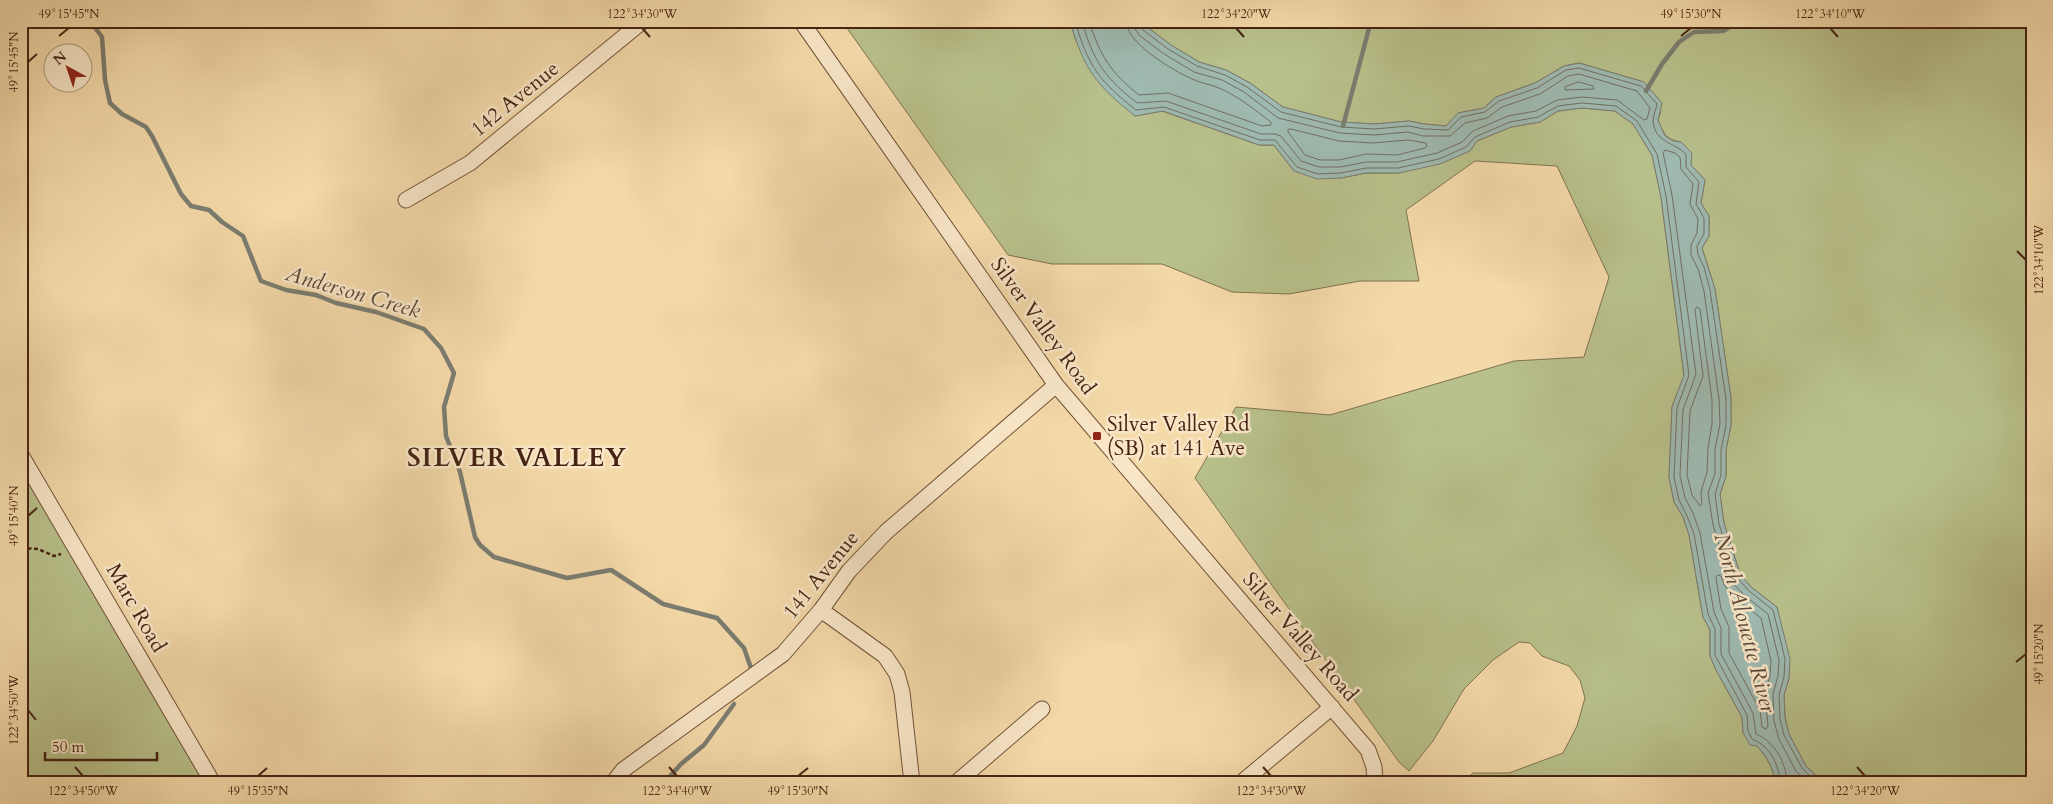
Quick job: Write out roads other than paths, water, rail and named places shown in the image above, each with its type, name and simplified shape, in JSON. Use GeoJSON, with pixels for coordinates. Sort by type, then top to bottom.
{"type":"FeatureCollection","features":[{"type":"Feature","properties":{"kind":"street","name":"142 Avenue"},"geometry":{"type":"LineString","coordinates":[[406,200],[470,163],[644,21]]}},
{"type":"Feature","properties":{"kind":"street","name":"Silver Valley Road"},"geometry":{"type":"LineString","coordinates":[[801,21],[1056,385],[1368,750],[1374,767],[1375,783]]}},
{"type":"Feature","properties":{"kind":"street","name":"141 Avenue"},"geometry":{"type":"LineString","coordinates":[[613,783],[623,770],[783,654],[821,610],[849,571],[886,532],[1056,385]]}},
{"type":"Feature","properties":{"kind":"street","name":"Marc Road"},"geometry":{"type":"LineString","coordinates":[[21,455],[213,783]]}},
{"type":"Feature","properties":{"kind":"street"},"geometry":{"type":"LineString","coordinates":[[821,610],[885,656],[897,674],[902,692],[912,783]]}},
{"type":"Feature","properties":{"kind":"street"},"geometry":{"type":"LineString","coordinates":[[1241,783],[1332,707]]}},
{"type":"Feature","properties":{"kind":"street"},"geometry":{"type":"LineString","coordinates":[[956,783],[1042,709]]}},
{"type":"Feature","properties":{"kind":"water","name":"North Alouette River"},"geometry":{"type":"Polygon","coordinates":[[[1070,21],[1143,21],[1147,27],[1171,45],[1199,62],[1226,70],[1250,83],[1283,107],[1341,122],[1374,124],[1409,121],[1446,126],[1458,113],[1484,108],[1496,97],[1535,83],[1564,66],[1579,63],[1644,82],[1662,103],[1658,120],[1665,136],[1673,141],[1681,142],[1692,153],[1691,165],[1705,180],[1701,203],[1709,216],[1709,236],[1702,248],[1715,289],[1731,398],[1731,425],[1726,450],[1726,476],[1720,494],[1724,523],[1740,574],[1751,587],[1777,607],[1790,659],[1789,678],[1784,695],[1785,718],[1789,734],[1806,766],[1824,783],[1776,783],[1767,759],[1757,746],[1750,745],[1743,733],[1742,717],[1710,656],[1710,630],[1703,617],[1689,535],[1683,517],[1674,502],[1669,477],[1672,407],[1684,375],[1661,197],[1652,155],[1633,124],[1615,111],[1582,108],[1558,111],[1540,122],[1511,127],[1477,141],[1470,151],[1440,164],[1399,173],[1366,173],[1341,178],[1317,179],[1294,171],[1274,145],[1259,145],[1163,111],[1135,116],[1110,95],[1093,75],[1086,64],[1070,21]]]}},
{"type":"Feature","properties":{"kind":"waterway","name":"Anderson Creek"},"geometry":{"type":"LineString","coordinates":[[90,21],[102,37],[105,80],[110,103],[122,114],[146,127],[181,194],[191,206],[209,210],[222,222],[243,236],[261,281],[286,290],[316,295],[336,303],[376,312],[424,329],[441,348],[454,373],[444,407],[446,436],[460,472],[475,537],[480,545],[494,557],[567,578],[611,570],[663,604],[717,618],[744,648],[751,668]]}},
{"type":"Feature","properties":{"kind":"waterway"},"geometry":{"type":"LineString","coordinates":[[1343,126],[1371,21]]}},
{"type":"Feature","properties":{"kind":"waterway"},"geometry":{"type":"LineString","coordinates":[[1646,91],[1662,64],[1679,42],[1694,32],[1723,31],[1740,21]]}},
{"type":"Feature","properties":{"kind":"waterway","name":"Anderson Creek"},"geometry":{"type":"LineString","coordinates":[[664,783],[681,764],[704,745],[734,704]]}},
{"type":"Feature","properties":{"kind":"place","name":"Silver Valley Rd (SB) at 141 Ave"},"geometry":{"type":"Point","coordinates":[1097,436]}},
{"type":"Feature","properties":{"kind":"district","name":"SILVER VALLEY"},"geometry":{"type":"Point","coordinates":[517,457]}}]}
